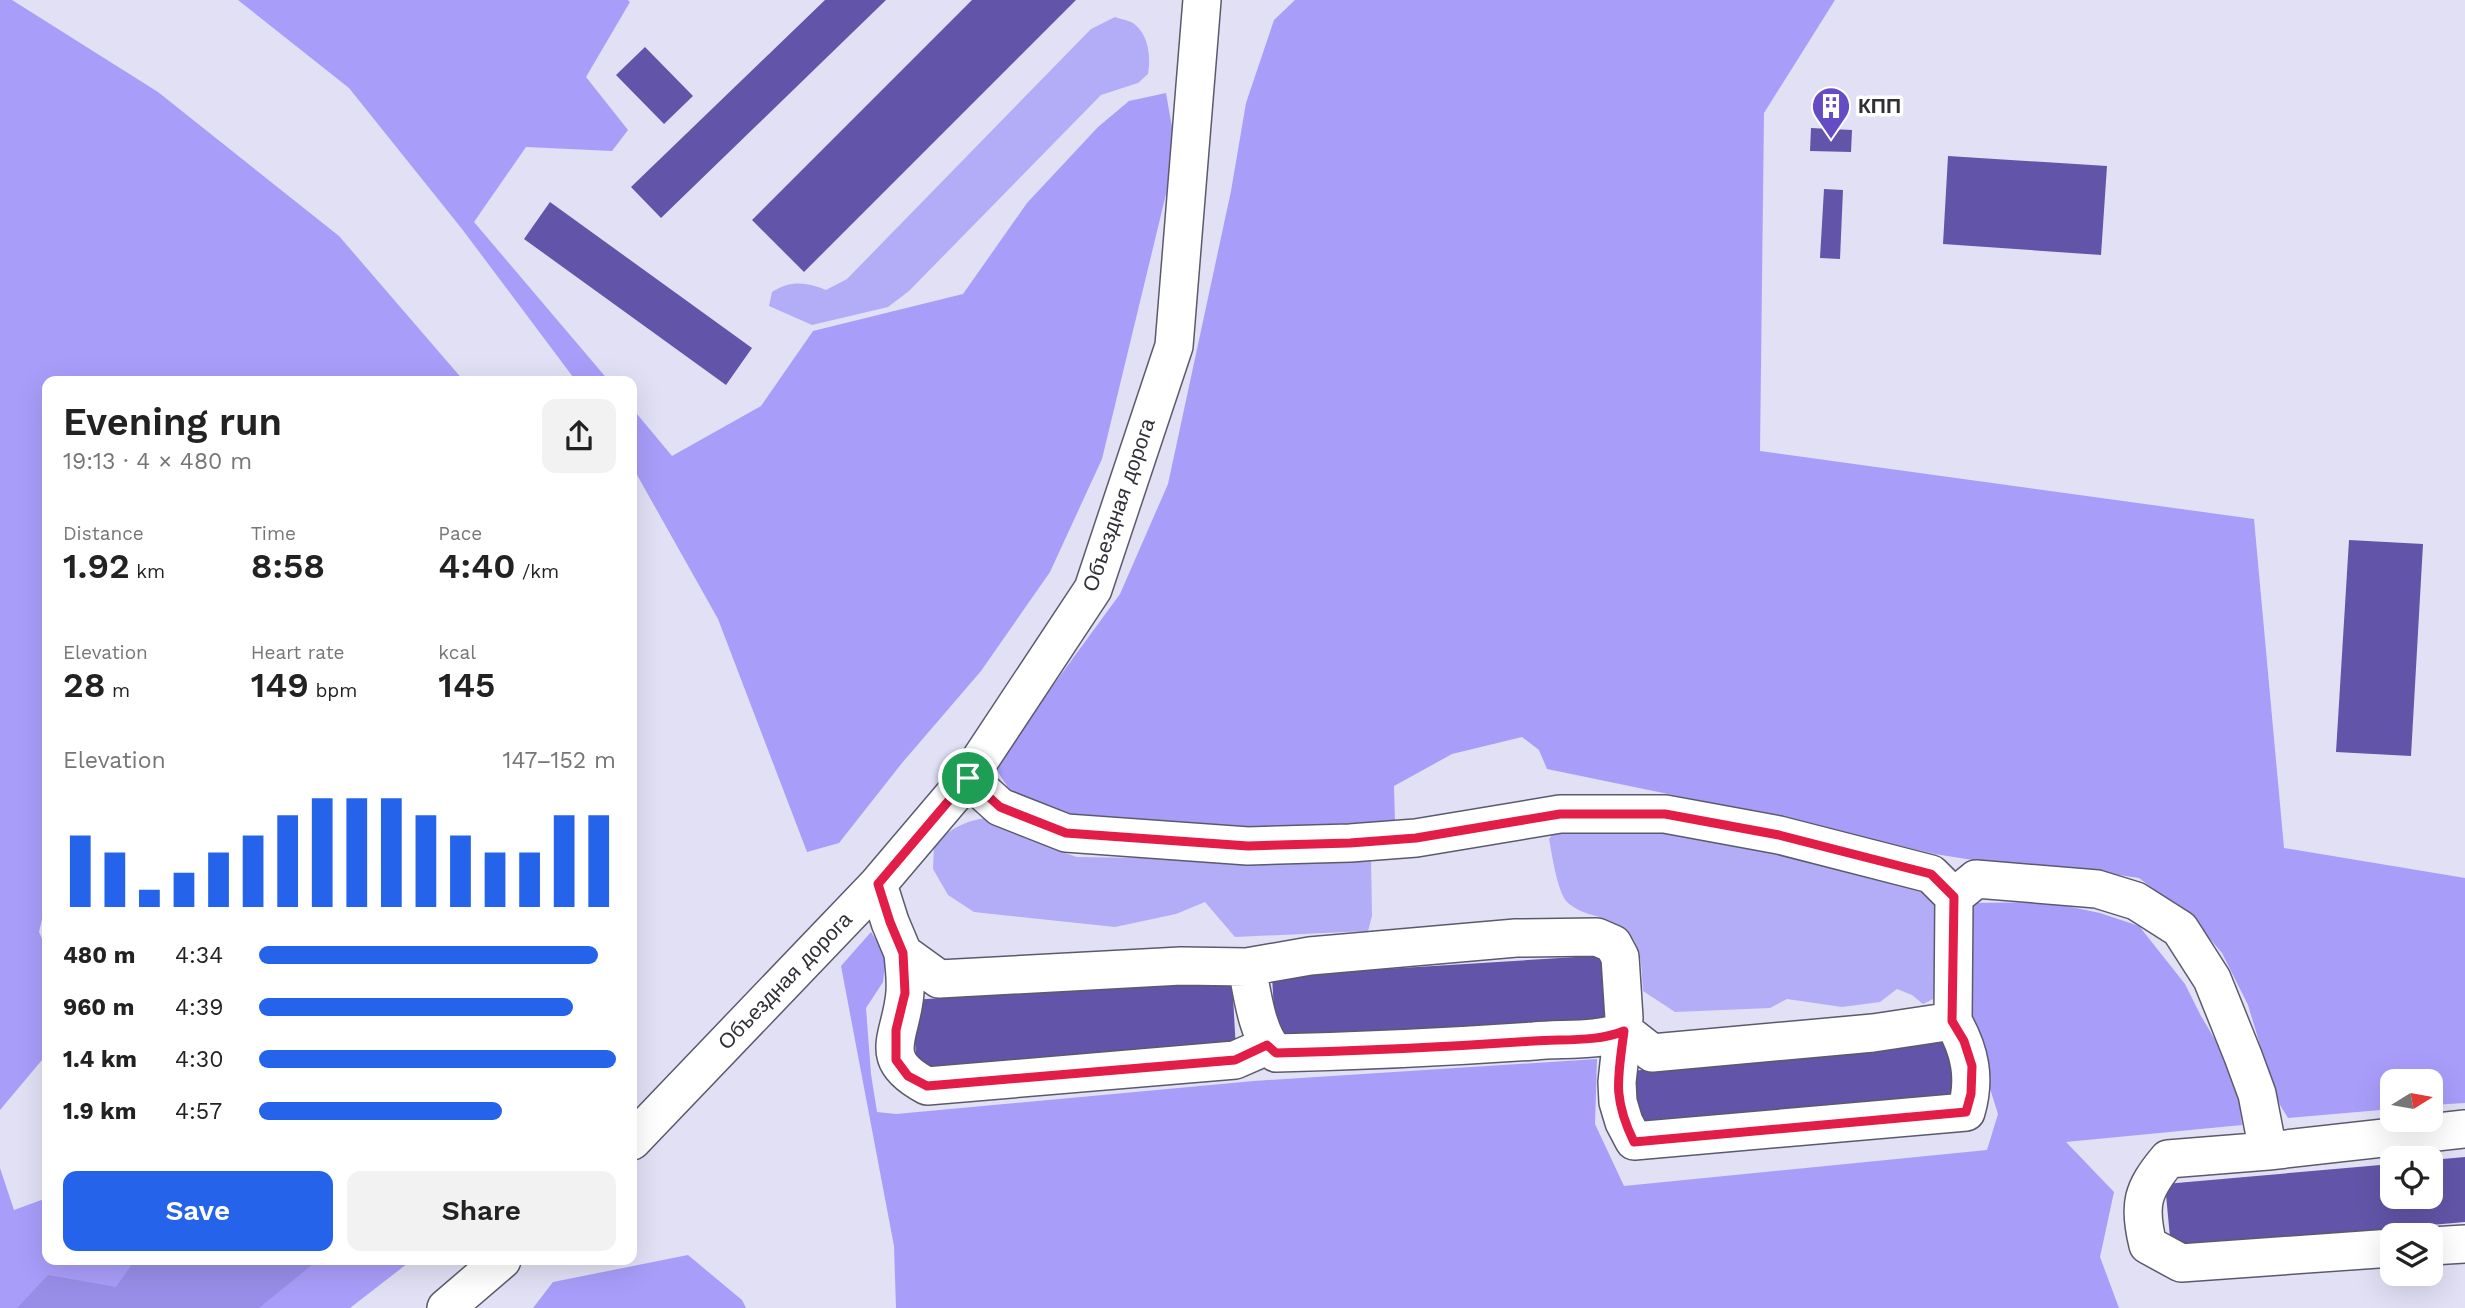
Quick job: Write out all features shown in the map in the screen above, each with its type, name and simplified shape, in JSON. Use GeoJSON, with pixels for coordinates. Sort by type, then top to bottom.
{"type":"FeatureCollection","features":[{"type":"Feature","properties":{"kind":"street","name":"Объездная дорога"},"geometry":{"type":"LineString","coordinates":[[637,1136],[878,884],[968,778],[1093,589],[1174,346],[1202,0]]}},
{"type":"Feature","properties":{"kind":"street"},"geometry":{"type":"LineString","coordinates":[[903,953],[939,979],[1181,966],[1247,967],[1310,956],[1395,948],[1516,938],[1597,937],[1613,944],[1620,957],[1624,1031],[1617,1082],[1618,1102],[1634,1142],[1966,1112],[1971,1094],[1972,1066],[1964,1041],[1952,1021],[1954,897],[1931,874],[1779,835],[1665,814],[1560,814],[1416,838],[1350,843],[1248,846],[1066,833],[1000,807],[968,778]]}},
{"type":"Feature","properties":{"kind":"street"},"geometry":{"type":"LineString","coordinates":[[1954,897],[1976,879],[2097,889],[2136,901],[2180,929],[2212,979],[2243,1056],[2257,1094],[2267,1151]]}},
{"type":"Feature","properties":{"kind":"street"},"geometry":{"type":"LineString","coordinates":[[878,884],[903,953],[905,993],[896,1030],[896,1060],[908,1076],[927,1086],[1235,1060],[1267,1045]]}},
{"type":"Feature","properties":{"kind":"street"},"geometry":{"type":"LineString","coordinates":[[1247,967],[1267,1045],[1276,1053],[1408,1050],[1608,1037],[1624,1031]]}},
{"type":"Feature","properties":{"kind":"street"},"geometry":{"type":"LineString","coordinates":[[1624,1031],[1652,1053],[1873,1033],[1952,1021]]}},
{"type":"Feature","properties":{"kind":"street"},"geometry":{"type":"LineString","coordinates":[[2380,1249],[2181,1263],[2148,1245],[2142,1221],[2142,1201],[2150,1180],[2168,1159],[2465,1129]]}},
{"type":"Feature","properties":{"kind":"street"},"geometry":{"type":"LineString","coordinates":[[2443,1245],[2465,1244]]}},
{"type":"Feature","properties":{"kind":"street"},"geometry":{"type":"LineString","coordinates":[[446,1308],[496,1265]]}},
{"type":"Feature","properties":{"kind":"shaded area"},"geometry":{"type":"Polygon","coordinates":[[[0,0],[12,0],[158,92],[339,236],[460,376],[42,376],[42,919],[39,932],[42,938],[42,1060],[0,1110],[0,0]]]}},
{"type":"Feature","properties":{"kind":"shaded area"},"geometry":{"type":"Polygon","coordinates":[[[238,0],[630,2],[586,77],[628,130],[612,151],[526,147],[474,222],[605,376],[572,376],[462,229],[349,88],[238,0]]]}},
{"type":"Feature","properties":{"kind":"shaded area"},"geometry":{"type":"Polygon","coordinates":[[[1295,0],[1835,0],[1764,113],[1760,451],[2254,519],[2284,848],[2465,878],[2465,1103],[2443,1104],[2443,1069],[2380,1069],[2380,1110],[2288,1118],[2270,1078],[2248,1005],[2222,953],[2192,918],[2139,878],[1985,862],[1935,854],[1770,815],[1547,769],[1539,750],[1522,737],[1452,754],[1394,786],[1395,823],[1345,828],[1257,827],[1082,818],[1034,803],[1009,789],[996,769],[1120,594],[1168,484],[1231,191],[1246,103],[1274,20],[1295,0]]]}},
{"type":"Feature","properties":{"kind":"shaded area"},"geometry":{"type":"Polygon","coordinates":[[[1115,17],[1131,22],[1142,32],[1149,53],[1148,74],[1138,83],[1101,95],[909,291],[888,307],[812,325],[769,306],[772,292],[779,288],[805,284],[826,290],[847,279],[1091,29],[1115,17]]]}},
{"type":"Feature","properties":{"kind":"shaded area"},"geometry":{"type":"Polygon","coordinates":[[[1166,93],[1173,133],[1167,190],[1102,459],[1050,572],[981,671],[902,763],[839,843],[807,852],[718,619],[637,475],[637,414],[672,456],[761,406],[813,331],[963,294],[1027,203],[1098,127],[1129,101],[1166,93]]]}},
{"type":"Feature","properties":{"kind":"shaded area"},"geometry":{"type":"Polygon","coordinates":[[[994,817],[1053,849],[1077,857],[1341,861],[1371,859],[1372,916],[1368,931],[1235,937],[1205,902],[1176,914],[1115,927],[974,912],[948,895],[933,869],[934,844],[961,825],[994,817]]]}},
{"type":"Feature","properties":{"kind":"shaded area"},"geometry":{"type":"Polygon","coordinates":[[[1557,828],[1666,833],[1767,849],[1924,890],[1937,906],[1940,984],[1935,998],[1923,1004],[1912,995],[1897,989],[1880,1002],[1842,1007],[1787,999],[1770,1008],[1675,1012],[1643,991],[1639,953],[1630,935],[1611,922],[1577,909],[1563,897],[1549,839],[1557,828]]]}},
{"type":"Feature","properties":{"kind":"shaded area"},"geometry":{"type":"Polygon","coordinates":[[[2047,902],[2100,913],[2139,926],[2185,984],[2217,1043],[2239,1100],[2242,1125],[2066,1142],[2114,1192],[2100,1257],[2119,1308],[896,1308],[894,1246],[841,966],[871,932],[886,956],[883,982],[866,1008],[877,1112],[896,1114],[1254,1081],[1597,1059],[1595,1124],[1624,1186],[1987,1150],[1998,1114],[1981,1060],[1972,1017],[1970,903],[2047,902]]]}},
{"type":"Feature","properties":{"kind":"shaded area"},"geometry":{"type":"Polygon","coordinates":[[[0,1168],[14,1210],[42,1200],[42,1265],[406,1265],[350,1308],[0,1308],[0,1168]]]}},
{"type":"Feature","properties":{"kind":"shaded area"},"geometry":{"type":"Polygon","coordinates":[[[688,1255],[742,1300],[746,1308],[533,1308],[553,1282],[688,1255]]]}},
{"type":"Feature","properties":{"kind":"shaded area"},"geometry":{"type":"Polygon","coordinates":[[[131,1265],[312,1265],[259,1308],[17,1308],[48,1275],[116,1287],[131,1265]]]}},
{"type":"Feature","properties":{"kind":"building"},"geometry":{"type":"Polygon","coordinates":[[[825,0],[886,0],[661,218],[631,187],[825,0]]]}},
{"type":"Feature","properties":{"kind":"building"},"geometry":{"type":"Polygon","coordinates":[[[972,0],[1076,0],[804,272],[752,220],[972,0]]]}},
{"type":"Feature","properties":{"kind":"building"},"geometry":{"type":"Polygon","coordinates":[[[645,47],[693,96],[664,124],[616,75],[645,47]]]}},
{"type":"Feature","properties":{"kind":"building","name":"КПП"},"geometry":{"type":"Polygon","coordinates":[[[1811,128],[1852,130],[1851,152],[1810,151],[1811,128]]]}},
{"type":"Feature","properties":{"kind":"building"},"geometry":{"type":"Polygon","coordinates":[[[1948,156],[2107,166],[2101,255],[1943,244],[1948,156]]]}},
{"type":"Feature","properties":{"kind":"building"},"geometry":{"type":"Polygon","coordinates":[[[1824,189],[1843,190],[1840,259],[1820,258],[1824,189]]]}},
{"type":"Feature","properties":{"kind":"building"},"geometry":{"type":"Polygon","coordinates":[[[550,202],[752,348],[726,385],[524,239],[550,202]]]}},
{"type":"Feature","properties":{"kind":"building"},"geometry":{"type":"Polygon","coordinates":[[[2349,540],[2423,544],[2411,756],[2336,752],[2349,540]]]}},
{"type":"Feature","properties":{"kind":"building"},"geometry":{"type":"Polygon","coordinates":[[[1608,955],[1612,1024],[1276,1045],[1272,976],[1608,955]]]}},
{"type":"Feature","properties":{"kind":"building"},"geometry":{"type":"Polygon","coordinates":[[[1232,979],[1236,1050],[917,1071],[912,1000],[1232,979]]]}},
{"type":"Feature","properties":{"kind":"building"},"geometry":{"type":"Polygon","coordinates":[[[1949,1041],[1955,1099],[1636,1129],[1631,1071],[1949,1041]]]}},
{"type":"Feature","properties":{"kind":"building"},"geometry":{"type":"Polygon","coordinates":[[[2465,1157],[2465,1222],[2380,1223],[2380,1230],[2171,1248],[2165,1184],[2380,1165],[2380,1209],[2443,1209],[2443,1159],[2465,1157]]]}},
{"type":"Feature","properties":{"kind":"place","name":"КПП"},"geometry":{"type":"Point","coordinates":[1831,140]}},
{"type":"Feature","properties":{"kind":"route"},"geometry":{"type":"LineString","coordinates":[[968,778],[1000,807],[1066,833],[1248,846],[1350,843],[1416,838],[1560,814],[1665,814],[1779,835],[1931,874],[1954,897],[1952,1021],[1964,1041],[1972,1066],[1971,1094],[1966,1112],[1634,1142],[1618,1102],[1617,1082],[1624,1031],[1608,1037],[1408,1050],[1276,1053],[1267,1045],[1235,1060],[927,1086],[908,1076],[896,1060],[896,1030],[905,993],[903,953],[878,884],[968,778]]}}]}
